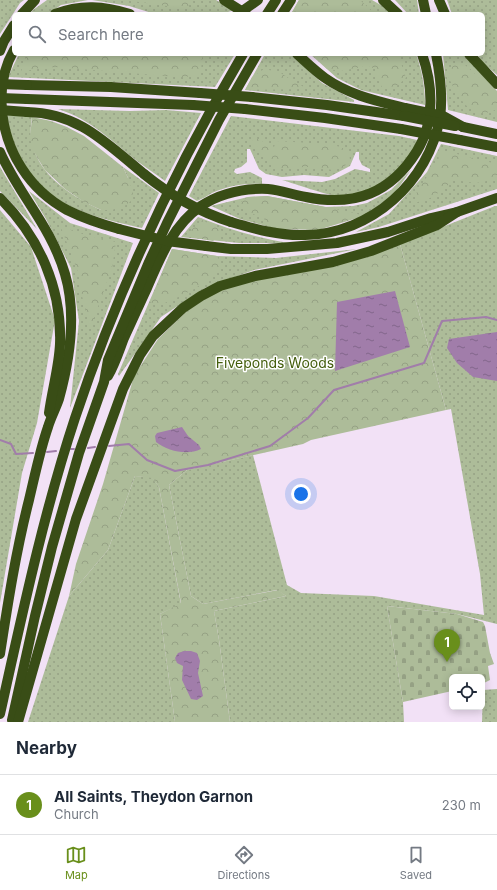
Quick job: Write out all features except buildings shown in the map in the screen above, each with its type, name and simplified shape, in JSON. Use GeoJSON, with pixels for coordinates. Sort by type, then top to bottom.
{"type":"FeatureCollection","features":[{"type":"Feature","properties":{"kind":"highway"},"geometry":{"type":"LineString","coordinates":[[24,12],[36,0]]}},
{"type":"Feature","properties":{"kind":"highway"},"geometry":{"type":"LineString","coordinates":[[224,0],[243,12]]}},
{"type":"Feature","properties":{"kind":"highway"},"geometry":{"type":"LineString","coordinates":[[241,12],[258,0]]}},
{"type":"Feature","properties":{"kind":"highway"},"geometry":{"type":"LineString","coordinates":[[268,12],[276,0]]}},
{"type":"Feature","properties":{"kind":"highway"},"geometry":{"type":"LineString","coordinates":[[283,12],[291,0]]}},
{"type":"Feature","properties":{"kind":"highway"},"geometry":{"type":"LineString","coordinates":[[383,0],[396,12]]}},
{"type":"Feature","properties":{"kind":"highway"},"geometry":{"type":"LineString","coordinates":[[423,0],[426,12]]}},
{"type":"Feature","properties":{"kind":"highway"},"geometry":{"type":"LineString","coordinates":[[439,0],[444,12]]}},
{"type":"Feature","properties":{"kind":"highway"},"geometry":{"type":"LineString","coordinates":[[61,12],[74,8],[92,7],[109,8],[123,12]]}},
{"type":"Feature","properties":{"kind":"highway"},"geometry":{"type":"LineString","coordinates":[[0,51],[12,28]]}},
{"type":"Feature","properties":{"kind":"highway"},"geometry":{"type":"LineString","coordinates":[[12,53],[3,76],[1,103],[7,138],[18,163],[40,190],[60,206],[87,219],[119,229],[167,240],[206,246],[231,249],[267,249],[337,243],[382,233],[431,218],[457,212],[497,198]]}},
{"type":"Feature","properties":{"kind":"highway"},"geometry":{"type":"LineString","coordinates":[[0,714],[23,606],[45,520],[70,436],[93,367],[127,283],[166,197],[208,114],[242,56]]}},
{"type":"Feature","properties":{"kind":"highway"},"geometry":{"type":"LineString","coordinates":[[12,722],[37,609],[61,512],[81,447],[104,382],[108,360],[152,256],[203,151],[256,56]]}},
{"type":"Feature","properties":{"kind":"highway"},"geometry":{"type":"LineString","coordinates":[[299,56],[317,72],[334,84],[367,99],[404,112],[497,134]]}},
{"type":"Feature","properties":{"kind":"highway"},"geometry":{"type":"LineString","coordinates":[[104,382],[115,365],[124,340],[161,257],[179,227],[193,212],[224,195],[256,189],[273,190],[323,200],[352,199],[376,191],[396,178],[408,165],[421,145],[429,121],[430,84],[423,56]]}},
{"type":"Feature","properties":{"kind":"highway"},"geometry":{"type":"LineString","coordinates":[[0,98],[27,106],[57,112],[88,125],[104,136],[111,145],[161,188],[178,199],[210,215],[258,229],[284,234],[318,234],[336,231],[368,219],[394,200],[414,178],[424,162],[436,135],[440,116],[441,92],[436,56]]}},
{"type":"Feature","properties":{"kind":"highway"},"geometry":{"type":"LineString","coordinates":[[471,56],[497,84]]}},
{"type":"Feature","properties":{"kind":"highway"},"geometry":{"type":"LineString","coordinates":[[0,84],[111,87],[200,93],[404,112]]}},
{"type":"Feature","properties":{"kind":"highway"},"geometry":{"type":"LineString","coordinates":[[0,106],[194,105],[245,109],[401,129],[497,147]]}},
{"type":"Feature","properties":{"kind":"highway"},"geometry":{"type":"LineString","coordinates":[[0,110],[27,106]]}},
{"type":"Feature","properties":{"kind":"highway"},"geometry":{"type":"LineString","coordinates":[[0,152],[12,175],[53,242],[65,274],[69,290],[71,316],[70,344],[58,399],[48,427],[21,534],[0,654]]}},
{"type":"Feature","properties":{"kind":"highway"},"geometry":{"type":"LineString","coordinates":[[0,198],[18,217],[35,241],[55,290],[60,343],[50,401],[48,427]]}},
{"type":"Feature","properties":{"kind":"highway"},"geometry":{"type":"LineString","coordinates":[[18,722],[76,519],[123,389],[140,355],[153,336],[183,308],[220,286],[255,276],[333,262],[371,251],[436,225],[457,212]]}},
{"type":"Feature","properties":{"kind":"green space"},"geometry":{"type":"Polygon","coordinates":[[[0,0],[24,0],[14,12],[12,12],[12,15],[0,34],[0,0]]]}},
{"type":"Feature","properties":{"kind":"green space"},"geometry":{"type":"Polygon","coordinates":[[[47,0],[88,0],[61,5],[51,12],[32,12],[47,0]]]}},
{"type":"Feature","properties":{"kind":"green space"},"geometry":{"type":"Polygon","coordinates":[[[92,0],[216,0],[234,10],[228,12],[148,12],[129,6],[92,0]]]}},
{"type":"Feature","properties":{"kind":"green space"},"geometry":{"type":"Polygon","coordinates":[[[125,0],[190,0],[188,9],[125,0]]]}},
{"type":"Feature","properties":{"kind":"green space"},"geometry":{"type":"Polygon","coordinates":[[[299,0],[372,0],[386,8],[389,12],[292,12],[299,0]]]}},
{"type":"Feature","properties":{"kind":"green space"},"geometry":{"type":"Polygon","coordinates":[[[299,0],[360,0],[373,12],[292,12],[299,0]]]}},
{"type":"Feature","properties":{"kind":"green space"},"geometry":{"type":"Polygon","coordinates":[[[395,0],[417,0],[419,12],[406,12],[395,0]]]}},
{"type":"Feature","properties":{"kind":"green space"},"geometry":{"type":"Polygon","coordinates":[[[447,0],[497,0],[497,75],[482,62],[478,56],[485,56],[485,12],[451,12],[447,0]]]}},
{"type":"Feature","properties":{"kind":"green space"},"geometry":{"type":"Polygon","coordinates":[[[18,56],[234,56],[215,87],[8,77],[18,56]]]}},
{"type":"Feature","properties":{"kind":"green space"},"geometry":{"type":"Polygon","coordinates":[[[26,56],[203,56],[200,76],[179,77],[56,67],[40,68],[21,72],[26,56]]]}},
{"type":"Feature","properties":{"kind":"green space"},"geometry":{"type":"Polygon","coordinates":[[[264,56],[292,56],[322,83],[354,100],[354,102],[245,90],[264,56]]]}},
{"type":"Feature","properties":{"kind":"green space"},"geometry":{"type":"Polygon","coordinates":[[[312,56],[417,56],[423,79],[425,105],[361,90],[337,78],[312,56]]]}},
{"type":"Feature","properties":{"kind":"green space"},"geometry":{"type":"Polygon","coordinates":[[[314,56],[399,56],[406,78],[396,86],[382,87],[377,78],[376,69],[367,66],[341,71],[327,69],[314,56]]]}},
{"type":"Feature","properties":{"kind":"green space"},"geometry":{"type":"Polygon","coordinates":[[[443,56],[465,56],[497,91],[497,122],[448,110],[443,56]]]}},
{"type":"Feature","properties":{"kind":"green space"},"geometry":{"type":"Polygon","coordinates":[[[454,63],[465,65],[497,93],[497,109],[480,113],[472,110],[466,105],[456,92],[448,76],[454,63]]]}},
{"type":"Feature","properties":{"kind":"green space"},"geometry":{"type":"Polygon","coordinates":[[[264,69],[279,72],[307,89],[245,90],[252,77],[264,69]]]}},
{"type":"Feature","properties":{"kind":"green space"},"geometry":{"type":"Polygon","coordinates":[[[58,109],[130,111],[166,110],[201,113],[165,181],[91,125],[58,109]]]}},
{"type":"Feature","properties":{"kind":"green space"},"geometry":{"type":"Polygon","coordinates":[[[8,115],[32,117],[31,134],[34,149],[40,162],[60,185],[87,203],[101,210],[128,178],[123,167],[159,193],[142,228],[85,213],[53,196],[39,184],[27,169],[17,150],[9,129],[8,115]]]}},
{"type":"Feature","properties":{"kind":"green space"},"geometry":{"type":"Polygon","coordinates":[[[231,116],[399,136],[417,140],[405,162],[386,180],[364,192],[339,196],[319,192],[282,180],[322,182],[335,179],[355,169],[370,172],[370,169],[362,165],[359,159],[359,152],[356,152],[350,166],[329,177],[304,175],[282,177],[266,174],[259,169],[250,149],[247,149],[247,162],[241,167],[235,169],[234,172],[237,174],[250,172],[262,178],[262,184],[249,184],[230,187],[212,193],[197,201],[189,196],[231,116]]]}},
{"type":"Feature","properties":{"kind":"green space"},"geometry":{"type":"Polygon","coordinates":[[[32,117],[51,121],[84,136],[123,167],[133,192],[132,200],[126,205],[112,210],[101,210],[84,202],[65,189],[45,170],[32,148],[30,137],[32,117]]]}},
{"type":"Feature","properties":{"kind":"green space"},"geometry":{"type":"Polygon","coordinates":[[[258,139],[274,147],[276,141],[327,144],[341,147],[349,153],[350,160],[343,168],[332,170],[319,167],[277,169],[269,163],[259,148],[249,142],[258,139]]]}},
{"type":"Feature","properties":{"kind":"green space"},"geometry":{"type":"Polygon","coordinates":[[[441,144],[497,156],[497,189],[379,227],[356,232],[389,214],[427,172],[441,144]]]}},
{"type":"Feature","properties":{"kind":"green space"},"geometry":{"type":"Polygon","coordinates":[[[441,150],[497,164],[497,179],[476,183],[454,180],[433,197],[415,203],[417,191],[437,162],[441,150]]]}},
{"type":"Feature","properties":{"kind":"green space"},"geometry":{"type":"Polygon","coordinates":[[[0,167],[37,229],[0,191],[0,167]]]}},
{"type":"Feature","properties":{"kind":"green space"},"geometry":{"type":"Polygon","coordinates":[[[411,170],[394,194],[364,216],[277,229],[240,219],[211,206],[248,197],[267,196],[326,207],[353,206],[367,203],[391,190],[411,170]]]}},
{"type":"Feature","properties":{"kind":"green space"},"geometry":{"type":"Polygon","coordinates":[[[29,191],[70,223],[133,243],[70,408],[79,321],[71,268],[46,219],[29,191]]]}},
{"type":"Feature","properties":{"kind":"green space"},"geometry":{"type":"Polygon","coordinates":[[[267,196],[351,212],[364,216],[318,230],[277,229],[271,227],[264,219],[239,207],[238,204],[248,197],[267,196]]]}},
{"type":"Feature","properties":{"kind":"green space"},"geometry":{"type":"Polygon","coordinates":[[[497,206],[497,624],[457,614],[387,606],[403,702],[404,722],[230,722],[214,611],[286,596],[277,590],[203,604],[191,596],[169,485],[187,470],[253,455],[287,585],[301,593],[374,596],[484,615],[480,574],[451,409],[446,410],[400,244],[497,206]]]}},
{"type":"Feature","properties":{"kind":"green space"},"geometry":{"type":"Polygon","coordinates":[[[0,210],[31,247],[55,320],[37,423],[22,473],[0,603],[0,210]]]}},
{"type":"Feature","properties":{"kind":"green space"},"geometry":{"type":"Polygon","coordinates":[[[198,217],[243,233],[289,243],[239,243],[181,237],[198,217]]]}},
{"type":"Feature","properties":{"kind":"green space"},"geometry":{"type":"Polygon","coordinates":[[[202,220],[223,232],[223,237],[219,236],[213,241],[185,236],[202,220]]]}},
{"type":"Feature","properties":{"kind":"green space"},"geometry":{"type":"Polygon","coordinates":[[[60,225],[85,235],[116,242],[112,268],[90,329],[78,272],[60,225]]]}},
{"type":"Feature","properties":{"kind":"green space","name":"Fiveponds Woods"},"geometry":{"type":"Polygon","coordinates":[[[400,244],[446,410],[311,440],[303,444],[187,470],[169,485],[191,596],[203,604],[278,590],[286,596],[214,611],[230,722],[175,722],[160,614],[181,603],[159,487],[152,478],[135,476],[108,550],[69,596],[76,564],[103,484],[134,376],[158,339],[188,310],[216,292],[259,278],[400,244]]]}},
{"type":"Feature","properties":{"kind":"green space"},"geometry":{"type":"Polygon","coordinates":[[[172,249],[217,256],[276,258],[357,249],[254,270],[205,288],[161,317],[119,376],[118,374],[172,249]]]}},
{"type":"Feature","properties":{"kind":"green space"},"geometry":{"type":"Polygon","coordinates":[[[172,249],[217,256],[221,263],[216,271],[202,284],[158,306],[150,302],[172,249]]]}},
{"type":"Feature","properties":{"kind":"green space"},"geometry":{"type":"Polygon","coordinates":[[[0,437],[11,444],[0,450],[0,437]]]}},
{"type":"Feature","properties":{"kind":"green space"},"geometry":{"type":"Polygon","coordinates":[[[135,476],[152,477],[159,487],[181,604],[160,614],[175,722],[28,722],[69,596],[108,550],[135,476]]]}},
{"type":"Feature","properties":{"kind":"green space"},"geometry":{"type":"Polygon","coordinates":[[[387,606],[457,614],[483,622],[494,664],[488,666],[490,680],[485,682],[485,674],[449,674],[449,692],[403,702],[387,606]]]}},
{"type":"Feature","properties":{"kind":"green space"},"geometry":{"type":"Polygon","coordinates":[[[497,689],[497,722],[482,722],[482,710],[485,710],[485,690],[497,689]]]}},
{"type":"Feature","properties":{"kind":"water"},"geometry":{"type":"Polygon","coordinates":[[[395,291],[410,347],[335,371],[337,302],[395,291]]]}},
{"type":"Feature","properties":{"kind":"water"},"geometry":{"type":"Polygon","coordinates":[[[497,332],[497,381],[473,377],[457,363],[447,348],[449,339],[497,332]]]}},
{"type":"Feature","properties":{"kind":"water"},"geometry":{"type":"Polygon","coordinates":[[[182,427],[188,436],[199,445],[201,449],[190,452],[178,452],[166,448],[156,442],[155,436],[157,433],[182,427]]]}},
{"type":"Feature","properties":{"kind":"water"},"geometry":{"type":"Polygon","coordinates":[[[184,651],[197,653],[200,661],[198,673],[203,696],[197,700],[191,699],[182,680],[183,666],[177,663],[175,658],[178,653],[184,651]]]}},
{"type":"Feature","properties":{"kind":"waterway"},"geometry":{"type":"LineString","coordinates":[[109,446],[129,444],[147,460],[175,471],[208,465],[270,446],[308,418],[334,390],[424,363],[442,321],[486,317],[497,320]]}},
{"type":"Feature","properties":{"kind":"waterway"},"geometry":{"type":"LineString","coordinates":[[0,440],[11,444],[16,454],[33,453]]}},
{"type":"Feature","properties":{"kind":"waterway"},"geometry":{"type":"LineString","coordinates":[[88,448],[95,447]]}},
{"type":"Feature","properties":{"kind":"waterway"},"geometry":{"type":"LineString","coordinates":[[47,452],[56,451]]}},
{"type":"Feature","properties":{"kind":"place","name":"All Saints, Theydon Garnon"},"geometry":{"type":"Point","coordinates":[447,662]}}]}
